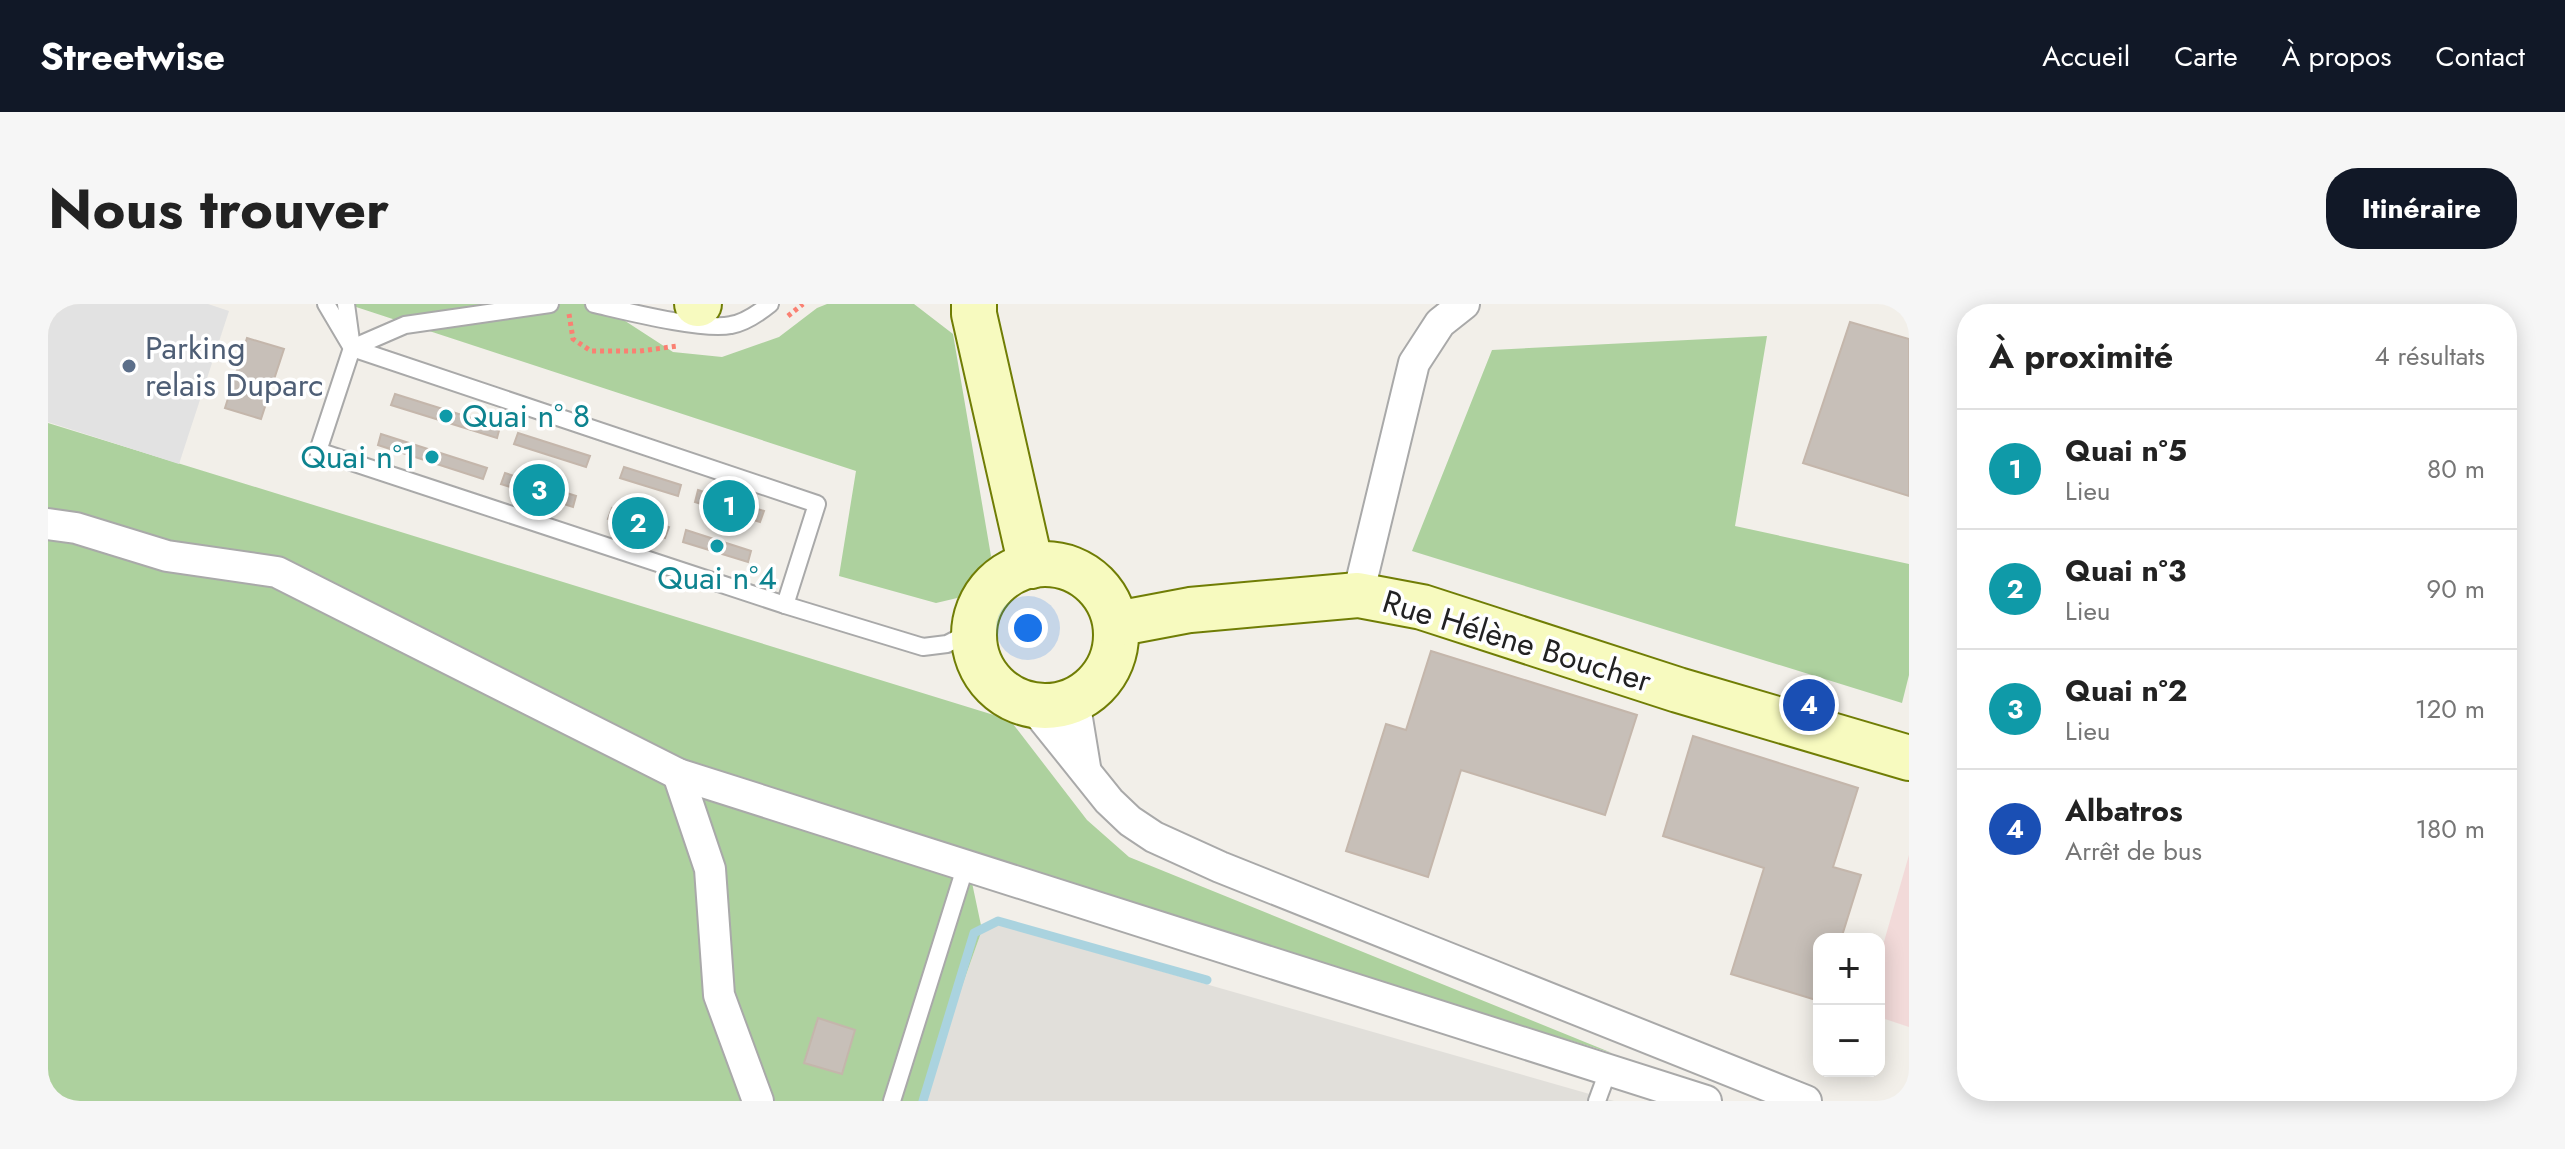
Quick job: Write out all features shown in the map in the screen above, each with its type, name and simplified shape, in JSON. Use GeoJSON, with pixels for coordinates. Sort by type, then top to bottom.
{"type":"FeatureCollection","features":[{"type":"Feature","properties":{"kind":"street"},"geometry":{"type":"LineString","coordinates":[[1358,595],[1414,363],[1440,323],[1464,304]]}},
{"type":"Feature","properties":{"kind":"street"},"geometry":{"type":"LineString","coordinates":[[972,307],[1031,566]]}},
{"type":"Feature","properties":{"kind":"street"},"geometry":{"type":"LineString","coordinates":[[48,524],[76,528],[167,556],[277,572],[678,774],[965,868],[1706,1101]]}},
{"type":"Feature","properties":{"kind":"street"},"geometry":{"type":"LineString","coordinates":[[1054,565],[1076,571],[1095,584],[1109,602],[1116,624],[1116,647],[1108,669],[1094,687],[1053,702],[1011,698],[983,671],[975,645],[974,630],[982,603],[994,586],[1011,573],[1031,566],[1054,565]]}},
{"type":"Feature","properties":{"kind":"street","name":"Rue Hélène Boucher"},"geometry":{"type":"LineString","coordinates":[[1116,624],[1190,610],[1358,595],[1422,607],[1678,690],[1909,758]]}},
{"type":"Feature","properties":{"kind":"street"},"geometry":{"type":"LineString","coordinates":[[1053,702],[1086,769],[1109,801],[1130,821],[1181,849],[1806,1101]]}},
{"type":"Feature","properties":{"kind":"street"},"geometry":{"type":"LineString","coordinates":[[1053,702],[1086,769]]}},
{"type":"Feature","properties":{"kind":"street"},"geometry":{"type":"LineString","coordinates":[[678,774],[710,869],[719,995],[758,1101]]}},
{"type":"Feature","properties":{"kind":"lane"},"geometry":{"type":"LineString","coordinates":[[326,304],[352,348],[817,504],[785,605]]}},
{"type":"Feature","properties":{"kind":"lane"},"geometry":{"type":"LineString","coordinates":[[346,304],[352,348],[318,451],[785,605],[923,647],[947,644],[974,630]]}},
{"type":"Feature","properties":{"kind":"lane"},"geometry":{"type":"LineString","coordinates":[[352,348],[405,325],[550,304]]}},
{"type":"Feature","properties":{"kind":"lane"},"geometry":{"type":"LineString","coordinates":[[594,304],[695,324],[731,325],[770,304]]}},
{"type":"Feature","properties":{"kind":"lane"},"geometry":{"type":"LineString","coordinates":[[892,1101],[965,868]]}},
{"type":"Feature","properties":{"kind":"lane"},"geometry":{"type":"LineString","coordinates":[[1597,1101],[1608,1071]]}},
{"type":"Feature","properties":{"kind":"shaded area","name":"Parking relais Duparc"},"geometry":{"type":"Polygon","coordinates":[[[48,304],[208,304],[229,311],[179,464],[48,422],[48,304]]]}},
{"type":"Feature","properties":{"kind":"shaded area"},"geometry":{"type":"Polygon","coordinates":[[[1909,855],[1909,1027],[1885,1019],[1885,938],[1909,855]]]}},
{"type":"Feature","properties":{"kind":"shaded area"},"geometry":{"type":"Polygon","coordinates":[[[996,924],[1614,1101],[921,1101],[982,930],[996,924]]]}},
{"type":"Feature","properties":{"kind":"green space"},"geometry":{"type":"Polygon","coordinates":[[[347,304],[599,304],[673,352],[722,357],[779,337],[827,304],[914,304],[953,334],[991,556],[970,595],[936,603],[839,576],[856,471],[347,304]]]}},
{"type":"Feature","properties":{"kind":"green space"},"geometry":{"type":"Polygon","coordinates":[[[1767,336],[1735,526],[1909,564],[1909,675],[1902,703],[1412,551],[1492,350],[1767,336]]]}},
{"type":"Feature","properties":{"kind":"green space"},"geometry":{"type":"Polygon","coordinates":[[[48,423],[1010,720],[1087,820],[1129,857],[1612,1053],[967,859],[982,930],[921,1101],[48,1101],[48,423]]]}},
{"type":"Feature","properties":{"kind":"building"},"geometry":{"type":"Polygon","coordinates":[[[1850,322],[1909,339],[1909,496],[1803,463],[1850,322]]]}},
{"type":"Feature","properties":{"kind":"building"},"geometry":{"type":"Polygon","coordinates":[[[247,338],[284,349],[261,419],[225,408],[247,338]]]}},
{"type":"Feature","properties":{"kind":"building","name":"Quai n° 8"},"geometry":{"type":"Polygon","coordinates":[[[395,394],[500,427],[497,438],[391,405],[395,394]]]}},
{"type":"Feature","properties":{"kind":"building"},"geometry":{"type":"Polygon","coordinates":[[[518,433],[590,456],[586,467],[514,444],[518,433]]]}},
{"type":"Feature","properties":{"kind":"building","name":"Quai n°1"},"geometry":{"type":"Polygon","coordinates":[[[381,434],[487,468],[483,479],[378,445],[381,434]]]}},
{"type":"Feature","properties":{"kind":"building"},"geometry":{"type":"Polygon","coordinates":[[[624,467],[681,485],[678,496],[620,478],[624,467]]]}},
{"type":"Feature","properties":{"kind":"building"},"geometry":{"type":"Polygon","coordinates":[[[505,473],[576,496],[573,507],[501,484],[505,473]]]}},
{"type":"Feature","properties":{"kind":"building"},"geometry":{"type":"Polygon","coordinates":[[[698,490],[764,511],[760,522],[695,502],[698,490]]]}},
{"type":"Feature","properties":{"kind":"building"},"geometry":{"type":"Polygon","coordinates":[[[612,508],[669,527],[665,538],[608,519],[612,508]]]}},
{"type":"Feature","properties":{"kind":"building","name":"Quai n°4"},"geometry":{"type":"Polygon","coordinates":[[[686,530],[751,551],[748,562],[683,542],[686,530]]]}},
{"type":"Feature","properties":{"kind":"building"},"geometry":{"type":"Polygon","coordinates":[[[1431,651],[1637,715],[1605,815],[1461,770],[1428,877],[1346,851],[1386,724],[1406,730],[1431,651]]]}},
{"type":"Feature","properties":{"kind":"building"},"geometry":{"type":"Polygon","coordinates":[[[1693,736],[1858,788],[1833,867],[1861,875],[1843,933],[1813,933],[1813,999],[1731,974],[1764,868],[1663,836],[1693,736]]]}},
{"type":"Feature","properties":{"kind":"building"},"geometry":{"type":"Polygon","coordinates":[[[818,1018],[855,1030],[842,1074],[804,1063],[818,1018]]]}},
{"type":"Feature","properties":{"kind":"waterway"},"geometry":{"type":"LineString","coordinates":[[923,1101],[974,933],[998,921],[1207,980]]}},
{"type":"Feature","properties":{"kind":"place","name":"Parking relais Duparc"},"geometry":{"type":"Point","coordinates":[129,366]}},
{"type":"Feature","properties":{"kind":"place","name":"Quai n° 8"},"geometry":{"type":"Point","coordinates":[446,416]}},
{"type":"Feature","properties":{"kind":"place","name":"Quai n°1"},"geometry":{"type":"Point","coordinates":[432,457]}},
{"type":"Feature","properties":{"kind":"place","name":"Quai n°2"},"geometry":{"type":"Point","coordinates":[539,490]}},
{"type":"Feature","properties":{"kind":"place","name":"Quai n°5"},"geometry":{"type":"Point","coordinates":[729,506]}},
{"type":"Feature","properties":{"kind":"place","name":"Quai n°3"},"geometry":{"type":"Point","coordinates":[638,523]}},
{"type":"Feature","properties":{"kind":"place","name":"Quai n°4"},"geometry":{"type":"Point","coordinates":[717,546]}},
{"type":"Feature","properties":{"kind":"place","name":"Albatros"},"geometry":{"type":"Point","coordinates":[1809,705]}}]}
